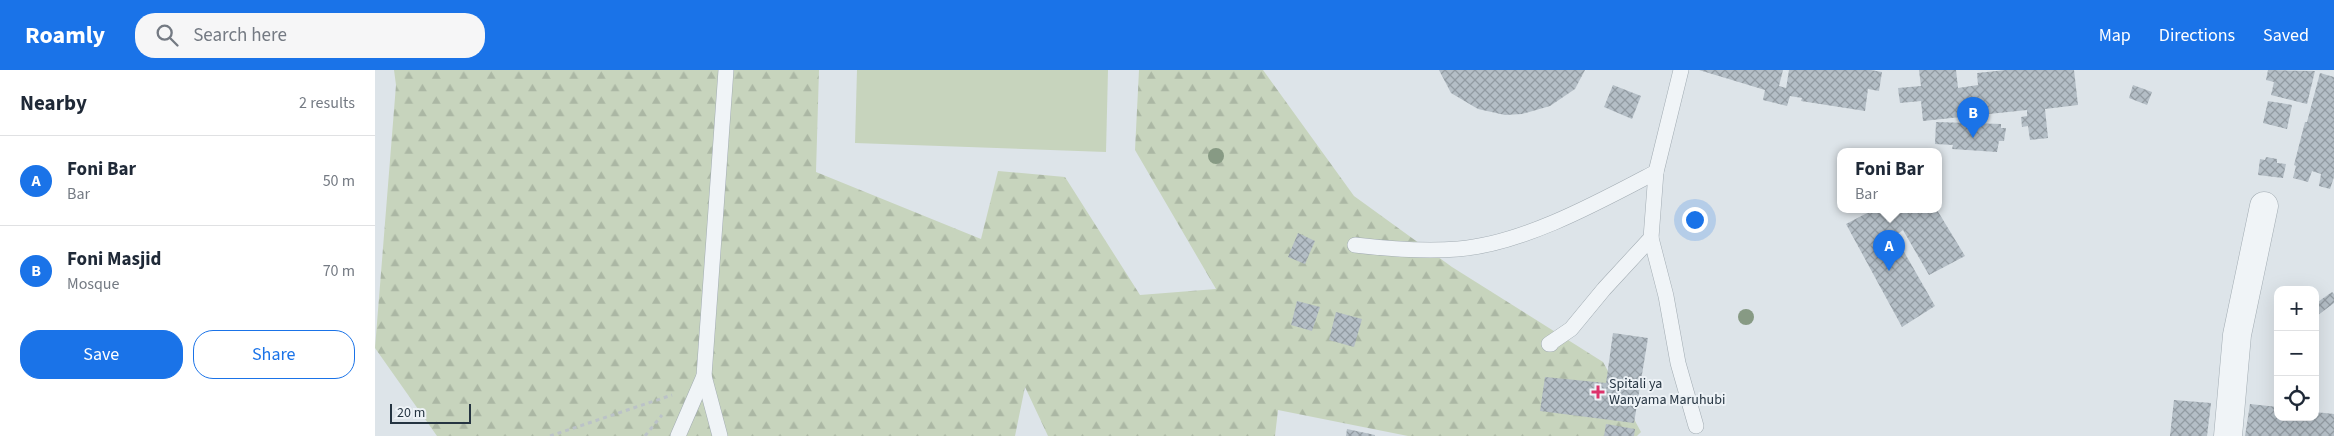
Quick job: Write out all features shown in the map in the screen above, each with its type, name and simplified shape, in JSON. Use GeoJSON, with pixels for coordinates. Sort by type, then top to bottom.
{"type":"FeatureCollection","features":[{"type":"Feature","properties":{"kind":"street"},"geometry":{"type":"LineString","coordinates":[[2228,436],[2237,335],[2264,206]]}},
{"type":"Feature","properties":{"kind":"lane"},"geometry":{"type":"LineString","coordinates":[[679,436],[704,376],[726,70]]}},
{"type":"Feature","properties":{"kind":"lane"},"geometry":{"type":"LineString","coordinates":[[1681,70],[1656,172],[1651,238],[1666,296],[1678,362],[1696,426]]}},
{"type":"Feature","properties":{"kind":"lane"},"geometry":{"type":"LineString","coordinates":[[1355,245],[1409,251],[1459,249],[1500,241],[1583,210],[1656,172]]}},
{"type":"Feature","properties":{"kind":"lane"},"geometry":{"type":"LineString","coordinates":[[1551,344],[1549,344],[1571,329],[1604,289],[1651,238]]}},
{"type":"Feature","properties":{"kind":"lane"},"geometry":{"type":"LineString","coordinates":[[704,376],[720,436]]}},
{"type":"Feature","properties":{"kind":"path"},"geometry":{"type":"LineString","coordinates":[[550,436],[673,394]]}},
{"type":"Feature","properties":{"kind":"green space"},"geometry":{"type":"Polygon","coordinates":[[[394,70],[819,70],[816,172],[981,239],[998,171],[1065,177],[1140,295],[1216,289],[1135,150],[1139,70],[1263,70],[1354,196],[1452,267],[1603,362],[1641,432],[1637,436],[1408,436],[1278,410],[1275,436],[1048,436],[1025,387],[1015,436],[437,436],[375,348],[396,85],[394,70]]]}},
{"type":"Feature","properties":{"kind":"green space"},"geometry":{"type":"Polygon","coordinates":[[[857,70],[1108,70],[1106,152],[855,143],[857,70]]]}},
{"type":"Feature","properties":{"kind":"building"},"geometry":{"type":"Polygon","coordinates":[[[1439,70],[1585,70],[1575,89],[1550,106],[1522,114],[1505,115],[1478,109],[1451,93],[1439,70]]]}},
{"type":"Feature","properties":{"kind":"building"},"geometry":{"type":"Polygon","coordinates":[[[1699,70],[1783,70],[1779,86],[1786,88],[1785,95],[1789,70],[1871,70],[1882,72],[1879,91],[1868,89],[1865,111],[1801,101],[1802,98],[1790,96],[1787,106],[1763,100],[1765,90],[1699,70]]]}},
{"type":"Feature","properties":{"kind":"building"},"geometry":{"type":"Polygon","coordinates":[[[1919,70],[1956,70],[1958,88],[1978,85],[1977,73],[2006,70],[2074,70],[2078,105],[2045,109],[2048,138],[2030,140],[2028,126],[2022,127],[2021,117],[2027,116],[2027,110],[1923,121],[1921,101],[1900,103],[1898,88],[1921,86],[1919,70]]]}},
{"type":"Feature","properties":{"kind":"building"},"geometry":{"type":"Polygon","coordinates":[[[2268,70],[2315,71],[2307,104],[2271,95],[2274,82],[2266,80],[2268,70]]]}},
{"type":"Feature","properties":{"kind":"building"},"geometry":{"type":"Polygon","coordinates":[[[2320,73],[2334,77],[2334,177],[2330,189],[2319,186],[2321,174],[2312,171],[2308,182],[2293,178],[2296,166],[2294,165],[2305,122],[2307,122],[2320,73]]]}},
{"type":"Feature","properties":{"kind":"building"},"geometry":{"type":"Polygon","coordinates":[[[1613,85],[1641,96],[1632,119],[1604,107],[1613,85]]]}},
{"type":"Feature","properties":{"kind":"building"},"geometry":{"type":"Polygon","coordinates":[[[2133,85],[2152,92],[2147,105],[2129,98],[2133,85]]]}},
{"type":"Feature","properties":{"kind":"building"},"geometry":{"type":"Polygon","coordinates":[[[2268,101],[2292,105],[2287,129],[2263,123],[2268,101]]]}},
{"type":"Feature","properties":{"kind":"building"},"geometry":{"type":"Polygon","coordinates":[[[1936,122],[2001,124],[2001,128],[2006,128],[2004,141],[1999,141],[1997,152],[1952,149],[1953,145],[1935,144],[1936,122]]]}},
{"type":"Feature","properties":{"kind":"building"},"geometry":{"type":"Polygon","coordinates":[[[2266,157],[2277,159],[2277,163],[2286,164],[2283,178],[2258,175],[2260,159],[2265,160],[2266,157]]]}},
{"type":"Feature","properties":{"kind":"building"},"geometry":{"type":"Polygon","coordinates":[[[1867,213],[1882,213],[1888,222],[1892,219],[1889,213],[1939,213],[1965,256],[1929,275],[1903,230],[1895,236],[1935,306],[1902,327],[1846,224],[1867,213]]]}},
{"type":"Feature","properties":{"kind":"building"},"geometry":{"type":"Polygon","coordinates":[[[1298,233],[1315,241],[1305,264],[1288,257],[1298,233]]]}},
{"type":"Feature","properties":{"kind":"building"},"geometry":{"type":"Polygon","coordinates":[[[2332,292],[2334,294],[2334,303],[2319,314],[2319,301],[2332,292]]]}},
{"type":"Feature","properties":{"kind":"building"},"geometry":{"type":"Polygon","coordinates":[[[1297,301],[1320,307],[1312,331],[1291,325],[1297,301]]]}},
{"type":"Feature","properties":{"kind":"building"},"geometry":{"type":"Polygon","coordinates":[[[1336,312],[1362,319],[1354,347],[1329,340],[1336,312]]]}},
{"type":"Feature","properties":{"kind":"building"},"geometry":{"type":"Polygon","coordinates":[[[1613,333],[1648,338],[1634,423],[1540,411],[1545,377],[1606,383],[1613,333]]]}},
{"type":"Feature","properties":{"kind":"building"},"geometry":{"type":"Polygon","coordinates":[[[2174,400],[2211,403],[2207,436],[2170,436],[2174,400]]]}},
{"type":"Feature","properties":{"kind":"building"},"geometry":{"type":"Polygon","coordinates":[[[2250,404],[2274,407],[2274,421],[2319,421],[2319,412],[2334,414],[2334,436],[2245,436],[2250,404]]]}},
{"type":"Feature","properties":{"kind":"building"},"geometry":{"type":"Polygon","coordinates":[[[1606,424],[1635,429],[1634,436],[1604,436],[1606,424]]]}},
{"type":"Feature","properties":{"kind":"building"},"geometry":{"type":"Polygon","coordinates":[[[1347,429],[1375,435],[1375,436],[1346,436],[1347,429]]]}},
{"type":"Feature","properties":{"kind":"place","name":"Foni Masjid"},"geometry":{"type":"Point","coordinates":[1973,138]}},
{"type":"Feature","properties":{"kind":"place","name":"Foni Bar"},"geometry":{"type":"Point","coordinates":[1889,271]}},
{"type":"Feature","properties":{"kind":"place","name":"Spitali ya Wanyama Maruhubi"},"geometry":{"type":"Point","coordinates":[1598,392]}}]}
